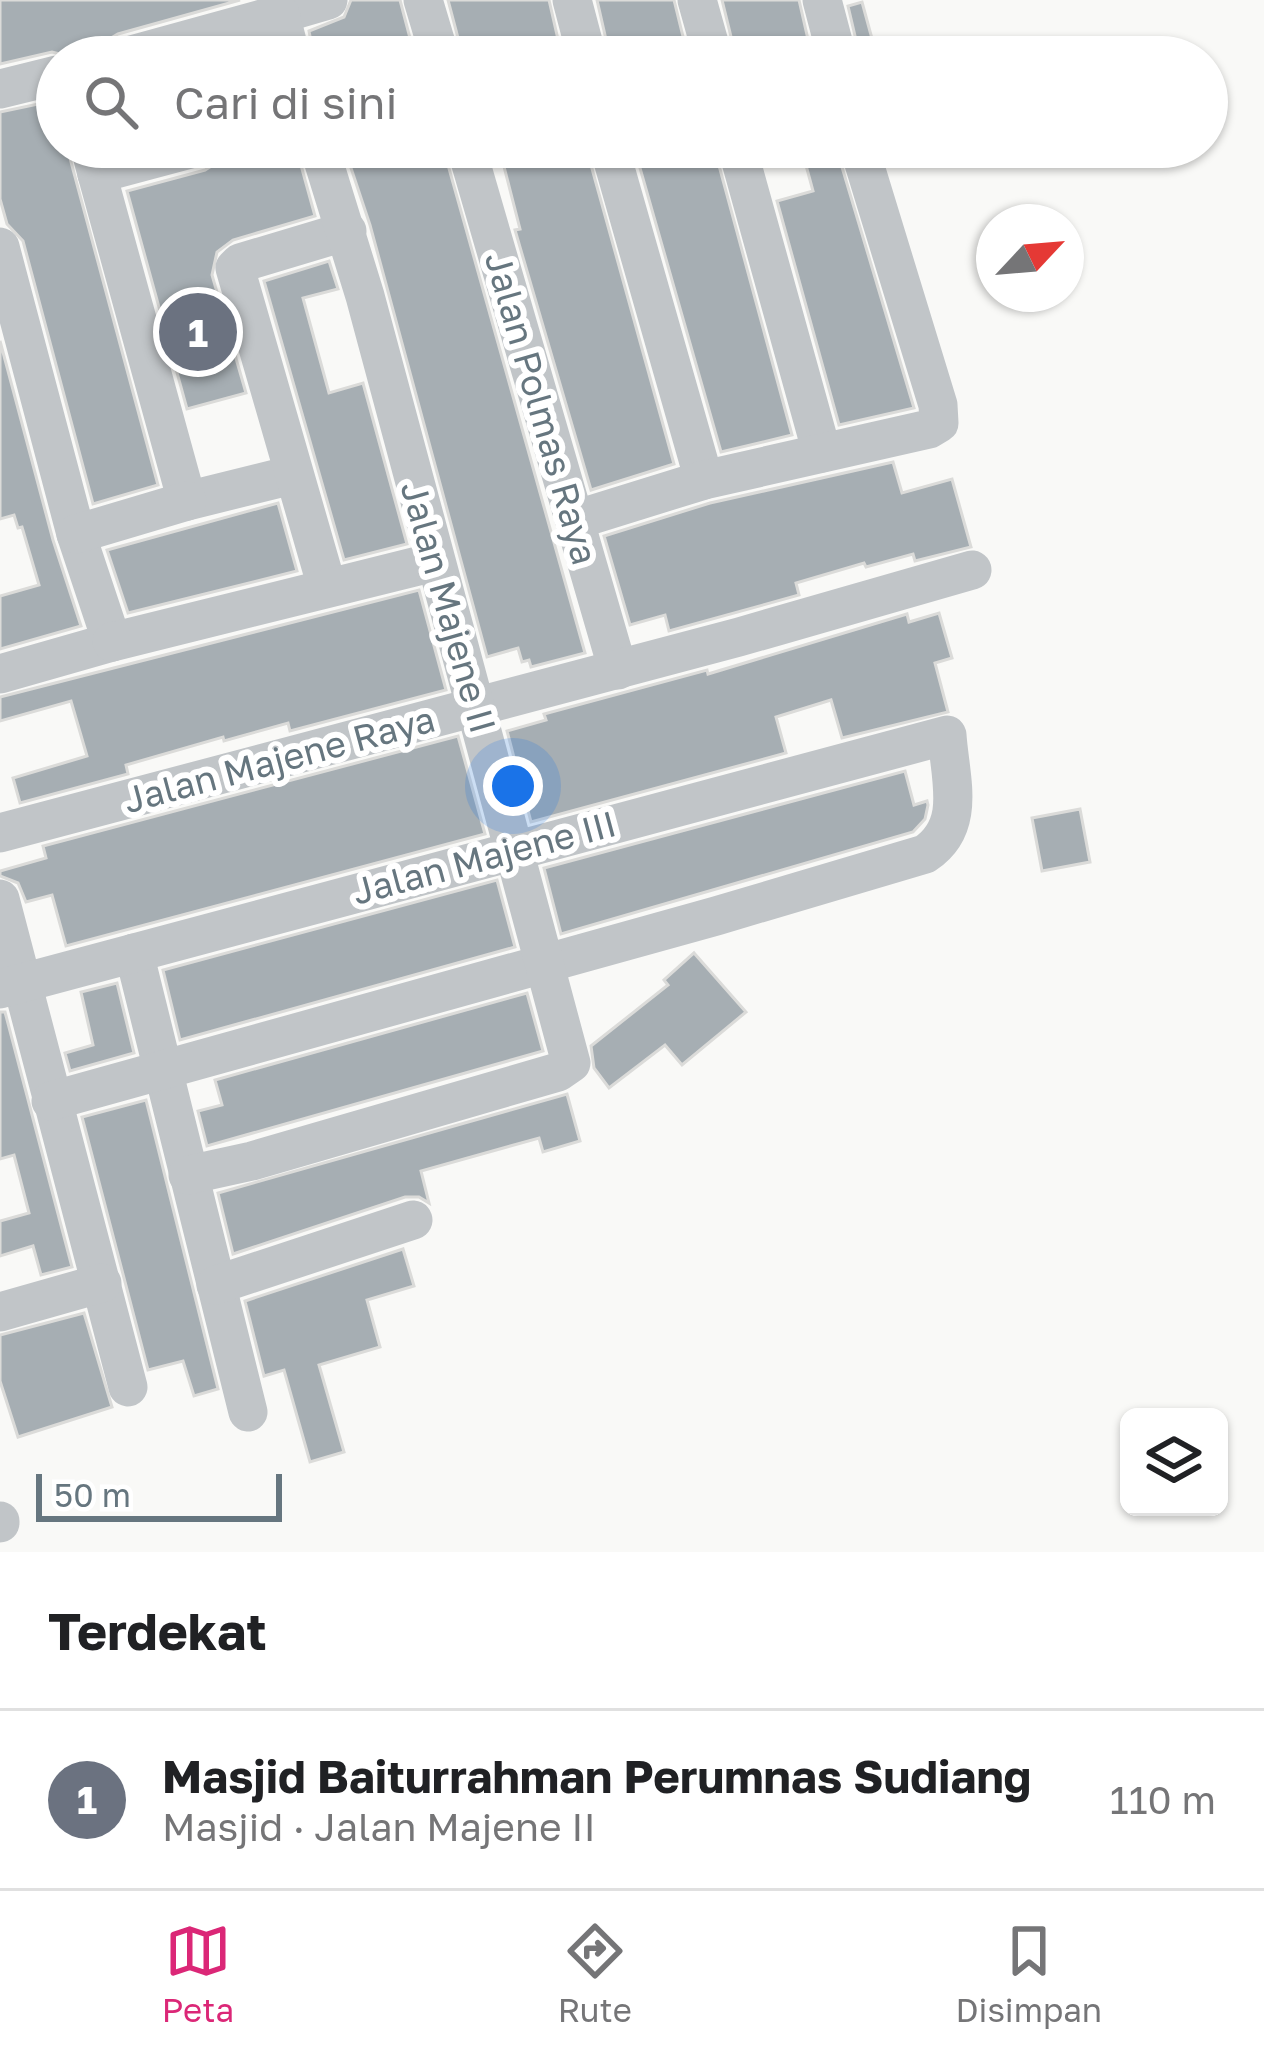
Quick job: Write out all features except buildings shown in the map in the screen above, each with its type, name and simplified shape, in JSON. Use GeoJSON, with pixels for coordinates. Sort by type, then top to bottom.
{"type":"FeatureCollection","features":[{"type":"Feature","properties":{"kind":"street"},"geometry":{"type":"LineString","coordinates":[[200,36],[328,0]]}},
{"type":"Feature","properties":{"kind":"street"},"geometry":{"type":"LineString","coordinates":[[423,0],[434,36]]}},
{"type":"Feature","properties":{"kind":"street"},"geometry":{"type":"LineString","coordinates":[[572,0],[581,36]]}},
{"type":"Feature","properties":{"kind":"street"},"geometry":{"type":"LineString","coordinates":[[697,0],[706,36]]}},
{"type":"Feature","properties":{"kind":"street"},"geometry":{"type":"LineString","coordinates":[[822,0],[831,36]]}},
{"type":"Feature","properties":{"kind":"street"},"geometry":{"type":"LineString","coordinates":[[280,14],[286,36]]}},
{"type":"Feature","properties":{"kind":"street"},"geometry":{"type":"LineString","coordinates":[[0,89],[36,80]]}},
{"type":"Feature","properties":{"kind":"street"},"geometry":{"type":"LineString","coordinates":[[96,168],[187,501]]}},
{"type":"Feature","properties":{"kind":"street","name":"Jalan Majene II"},"geometry":{"type":"LineString","coordinates":[[188,1175],[252,1161],[567,1068],[570,1059],[477,706],[326,168]]}},
{"type":"Feature","properties":{"kind":"street","name":"Jalan Polmas Raya"},"geometry":{"type":"LineString","coordinates":[[472,168],[618,670]]}},
{"type":"Feature","properties":{"kind":"street"},"geometry":{"type":"LineString","coordinates":[[616,168],[704,480]]}},
{"type":"Feature","properties":{"kind":"street"},"geometry":{"type":"LineString","coordinates":[[743,168],[822,453]]}},
{"type":"Feature","properties":{"kind":"street"},"geometry":{"type":"LineString","coordinates":[[575,520],[704,480],[939,423],[865,168]]}},
{"type":"Feature","properties":{"kind":"street"},"geometry":{"type":"LineString","coordinates":[[327,587],[235,268],[346,231]]}},
{"type":"Feature","properties":{"kind":"street"},"geometry":{"type":"LineString","coordinates":[[0,247],[76,534],[112,642]]}},
{"type":"Feature","properties":{"kind":"street"},"geometry":{"type":"LineString","coordinates":[[76,534],[292,475]]}},
{"type":"Feature","properties":{"kind":"street"},"geometry":{"type":"LineString","coordinates":[[0,674],[434,562]]}},
{"type":"Feature","properties":{"kind":"street","name":"Jalan Majene Raya"},"geometry":{"type":"LineString","coordinates":[[0,833],[618,670],[972,570]]}},
{"type":"Feature","properties":{"kind":"street","name":"Jalan Majene III"},"geometry":{"type":"LineString","coordinates":[[11,986],[947,735],[952,823],[944,842],[926,854],[544,963]]}},
{"type":"Feature","properties":{"kind":"street"},"geometry":{"type":"LineString","coordinates":[[0,899],[11,986],[51,1101],[128,1388]]}},
{"type":"Feature","properties":{"kind":"street"},"geometry":{"type":"LineString","coordinates":[[134,952],[248,1412]]}},
{"type":"Feature","properties":{"kind":"street"},"geometry":{"type":"LineString","coordinates":[[51,1101],[544,963]]}},
{"type":"Feature","properties":{"kind":"street"},"geometry":{"type":"LineString","coordinates":[[216,1285],[413,1220]]}},
{"type":"Feature","properties":{"kind":"street"},"geometry":{"type":"LineString","coordinates":[[0,1312],[102,1282]]}},
{"type":"Feature","properties":{"kind":"place","name":"Masjid Baiturrahman Perumnas Sudiang"},"geometry":{"type":"Point","coordinates":[198,332]}}]}
